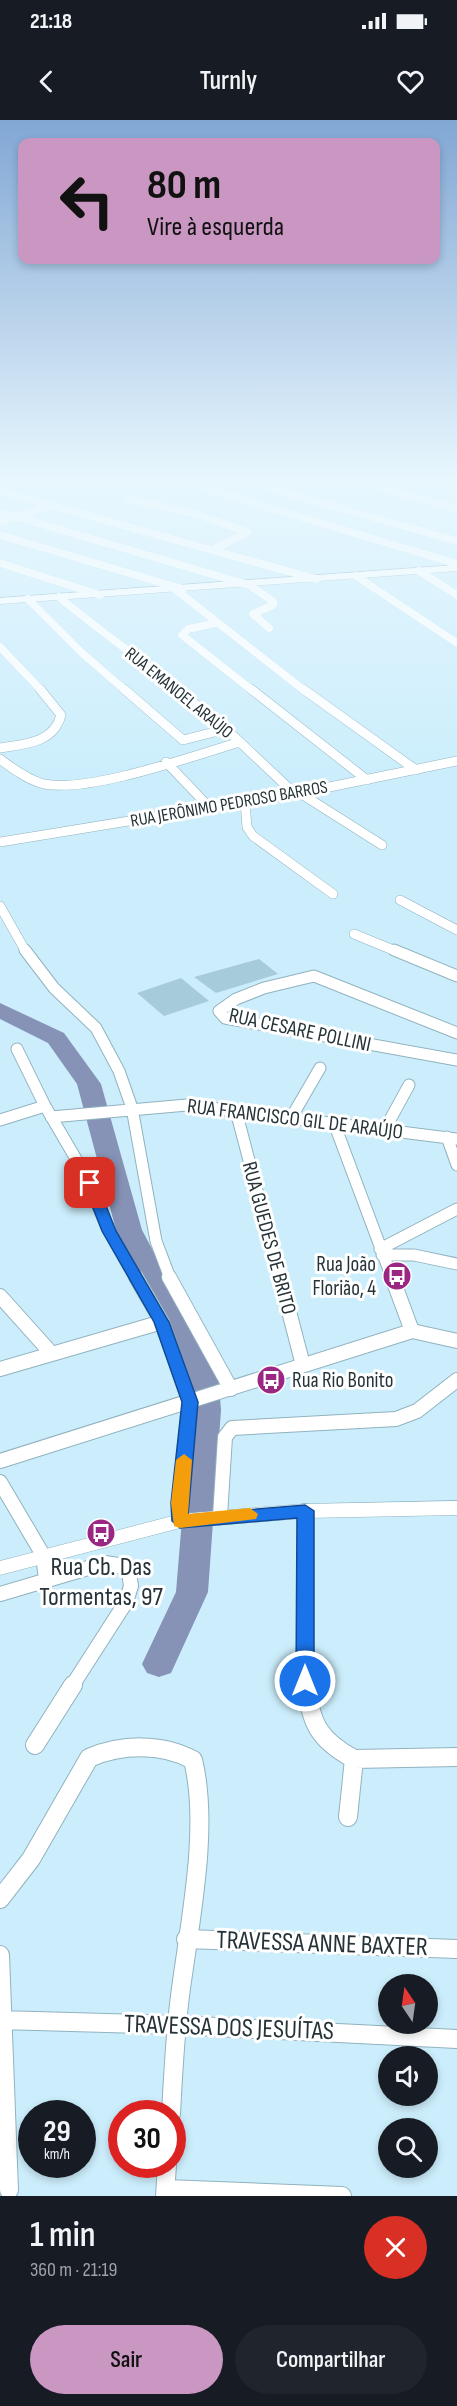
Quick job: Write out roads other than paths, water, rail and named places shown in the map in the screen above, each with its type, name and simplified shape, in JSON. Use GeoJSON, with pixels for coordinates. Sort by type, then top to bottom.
{"type":"FeatureCollection","features":[{"type":"Feature","properties":{"kind":"street"},"geometry":{"type":"LineString","coordinates":[[46,578],[100,595]]}},
{"type":"Feature","properties":{"kind":"street"},"geometry":{"type":"LineString","coordinates":[[140,578],[179,590],[216,623],[416,770]]}},
{"type":"Feature","properties":{"kind":"street"},"geometry":{"type":"LineString","coordinates":[[225,578],[249,585],[273,601],[273,604],[254,614],[268,628]]}},
{"type":"Feature","properties":{"kind":"street"},"geometry":{"type":"LineString","coordinates":[[312,578],[316,579]]}},
{"type":"Feature","properties":{"kind":"street"},"geometry":{"type":"LineString","coordinates":[[0,601],[331,578]]}},
{"type":"Feature","properties":{"kind":"street"},"geometry":{"type":"LineString","coordinates":[[359,578],[457,643]]}},
{"type":"Feature","properties":{"kind":"street"},"geometry":{"type":"LineString","coordinates":[[430,578],[457,595]]}},
{"type":"Feature","properties":{"kind":"street","name":"RUA EMANOEL ARAÚJO"},"geometry":{"type":"LineString","coordinates":[[59,597],[106,637],[133,652],[226,729],[297,793],[382,844]]}},
{"type":"Feature","properties":{"kind":"street"},"geometry":{"type":"LineString","coordinates":[[28,599],[66,638],[183,740],[202,752]]}},
{"type":"Feature","properties":{"kind":"street"},"geometry":{"type":"LineString","coordinates":[[216,623],[188,629],[182,635],[367,780]]}},
{"type":"Feature","properties":{"kind":"street"},"geometry":{"type":"LineString","coordinates":[[0,647],[55,705],[61,715],[57,728],[48,737],[0,748]]}},
{"type":"Feature","properties":{"kind":"street"},"geometry":{"type":"LineString","coordinates":[[183,740],[226,729]]}},
{"type":"Feature","properties":{"kind":"street"},"geometry":{"type":"LineString","coordinates":[[0,759],[39,782],[58,784],[104,777],[240,742]]}},
{"type":"Feature","properties":{"kind":"street","name":"RUA JERÔNIMO PEDROSO BARROS"},"geometry":{"type":"LineString","coordinates":[[0,842],[297,793],[457,761]]}},
{"type":"Feature","properties":{"kind":"street"},"geometry":{"type":"LineString","coordinates":[[166,762],[210,808]]}},
{"type":"Feature","properties":{"kind":"street"},"geometry":{"type":"LineString","coordinates":[[0,772],[12,768]]}},
{"type":"Feature","properties":{"kind":"street"},"geometry":{"type":"LineString","coordinates":[[245,802],[248,827],[253,836],[333,894]]}},
{"type":"Feature","properties":{"kind":"street"},"geometry":{"type":"LineString","coordinates":[[400,900],[457,930]]}},
{"type":"Feature","properties":{"kind":"street"},"geometry":{"type":"LineString","coordinates":[[0,906],[38,972],[96,1028],[119,1071],[132,1108],[156,1241],[190,1317],[228,1390]]}},
{"type":"Feature","properties":{"kind":"street"},"geometry":{"type":"LineString","coordinates":[[354,934],[457,975]]}},
{"type":"Feature","properties":{"kind":"street","name":"RUA CESARE POLLINI"},"geometry":{"type":"LineString","coordinates":[[457,1033],[314,976],[296,977],[238,999],[219,1011],[225,1018],[297,1033],[457,1060]]}},
{"type":"Feature","properties":{"kind":"street"},"geometry":{"type":"LineString","coordinates":[[17,1049],[48,1112],[90,1183],[109,1231],[162,1322],[195,1400],[179,1503],[180,1521]]}},
{"type":"Feature","properties":{"kind":"street"},"geometry":{"type":"LineString","coordinates":[[291,1118],[320,1068]]}},
{"type":"Feature","properties":{"kind":"street"},"geometry":{"type":"LineString","coordinates":[[385,1129],[409,1085]]}},
{"type":"Feature","properties":{"kind":"street","name":"RUA FRANCISCO GIL DE ARAÚJO"},"geometry":{"type":"LineString","coordinates":[[0,1120],[48,1112],[84,1113],[187,1105],[452,1138]]}},
{"type":"Feature","properties":{"kind":"street","name":"RUA GUEDES DE BRITO"},"geometry":{"type":"LineString","coordinates":[[236,1111],[303,1365]]}},
{"type":"Feature","properties":{"kind":"street"},"geometry":{"type":"LineString","coordinates":[[334,1123],[412,1331]]}},
{"type":"Feature","properties":{"kind":"street"},"geometry":{"type":"LineString","coordinates":[[452,1138],[457,1165]]}},
{"type":"Feature","properties":{"kind":"street"},"geometry":{"type":"LineString","coordinates":[[381,1252],[457,1209]]}},
{"type":"Feature","properties":{"kind":"street"},"geometry":{"type":"LineString","coordinates":[[381,1252],[414,1255],[457,1264]]}},
{"type":"Feature","properties":{"kind":"street"},"geometry":{"type":"LineString","coordinates":[[0,1296],[52,1354]]}},
{"type":"Feature","properties":{"kind":"street"},"geometry":{"type":"LineString","coordinates":[[0,1369],[162,1322]]}},
{"type":"Feature","properties":{"kind":"street"},"geometry":{"type":"LineString","coordinates":[[0,1461],[412,1331],[457,1341]]}},
{"type":"Feature","properties":{"kind":"street"},"geometry":{"type":"LineString","coordinates":[[220,1516],[225,1437],[232,1428],[251,1425],[310,1426],[396,1419],[417,1411],[457,1380]]}},
{"type":"Feature","properties":{"kind":"street"},"geometry":{"type":"LineString","coordinates":[[0,1482],[43,1555],[46,1580]]}},
{"type":"Feature","properties":{"kind":"street"},"geometry":{"type":"LineString","coordinates":[[0,1568],[180,1521],[305,1511],[457,1508]]}},
{"type":"Feature","properties":{"kind":"street"},"geometry":{"type":"LineString","coordinates":[[305,1511],[305,1681],[308,1708],[320,1736],[331,1748],[354,1759],[457,1757]]}},
{"type":"Feature","properties":{"kind":"street"},"geometry":{"type":"LineString","coordinates":[[0,1594],[105,1563],[118,1565],[129,1572],[132,1586],[126,1602],[35,1745]]}},
{"type":"Feature","properties":{"kind":"street"},"geometry":{"type":"LineString","coordinates":[[0,1899],[31,1859],[89,1758],[100,1752],[115,1749],[173,1751],[193,1760],[200,1778],[199,1824],[177,2025],[172,2100]]}},
{"type":"Feature","properties":{"kind":"street"},"geometry":{"type":"LineString","coordinates":[[348,1817],[354,1759]]}},
{"type":"Feature","properties":{"kind":"street","name":"TRAVESSA ANNE BAXTER"},"geometry":{"type":"LineString","coordinates":[[186,1939],[457,1949]]}},
{"type":"Feature","properties":{"kind":"street"},"geometry":{"type":"LineString","coordinates":[[0,1955],[9,2190]]}},
{"type":"Feature","properties":{"kind":"street","name":"TRAVESSA DOS JESUÍTAS"},"geometry":{"type":"LineString","coordinates":[[1,2020],[177,2025],[457,2039]]}},
{"type":"Feature","properties":{"kind":"street"},"geometry":{"type":"LineString","coordinates":[[165,2192],[342,2196]]}},
{"type":"Feature","properties":{"kind":"waterway"},"geometry":{"type":"LineString","coordinates":[[0,1010],[56,1038],[89,1084],[129,1230],[203,1374],[206,1410],[192,1592],[159,1664]]}},
{"type":"Feature","properties":{"kind":"place","name":"Rua João Florião, 4"},"geometry":{"type":"Point","coordinates":[397,1276]}},
{"type":"Feature","properties":{"kind":"place","name":"Rua Rio Bonito"},"geometry":{"type":"Point","coordinates":[271,1380]}},
{"type":"Feature","properties":{"kind":"place","name":"Rua Cb. Das Tormentas, 97"},"geometry":{"type":"Point","coordinates":[101,1533]}}]}
